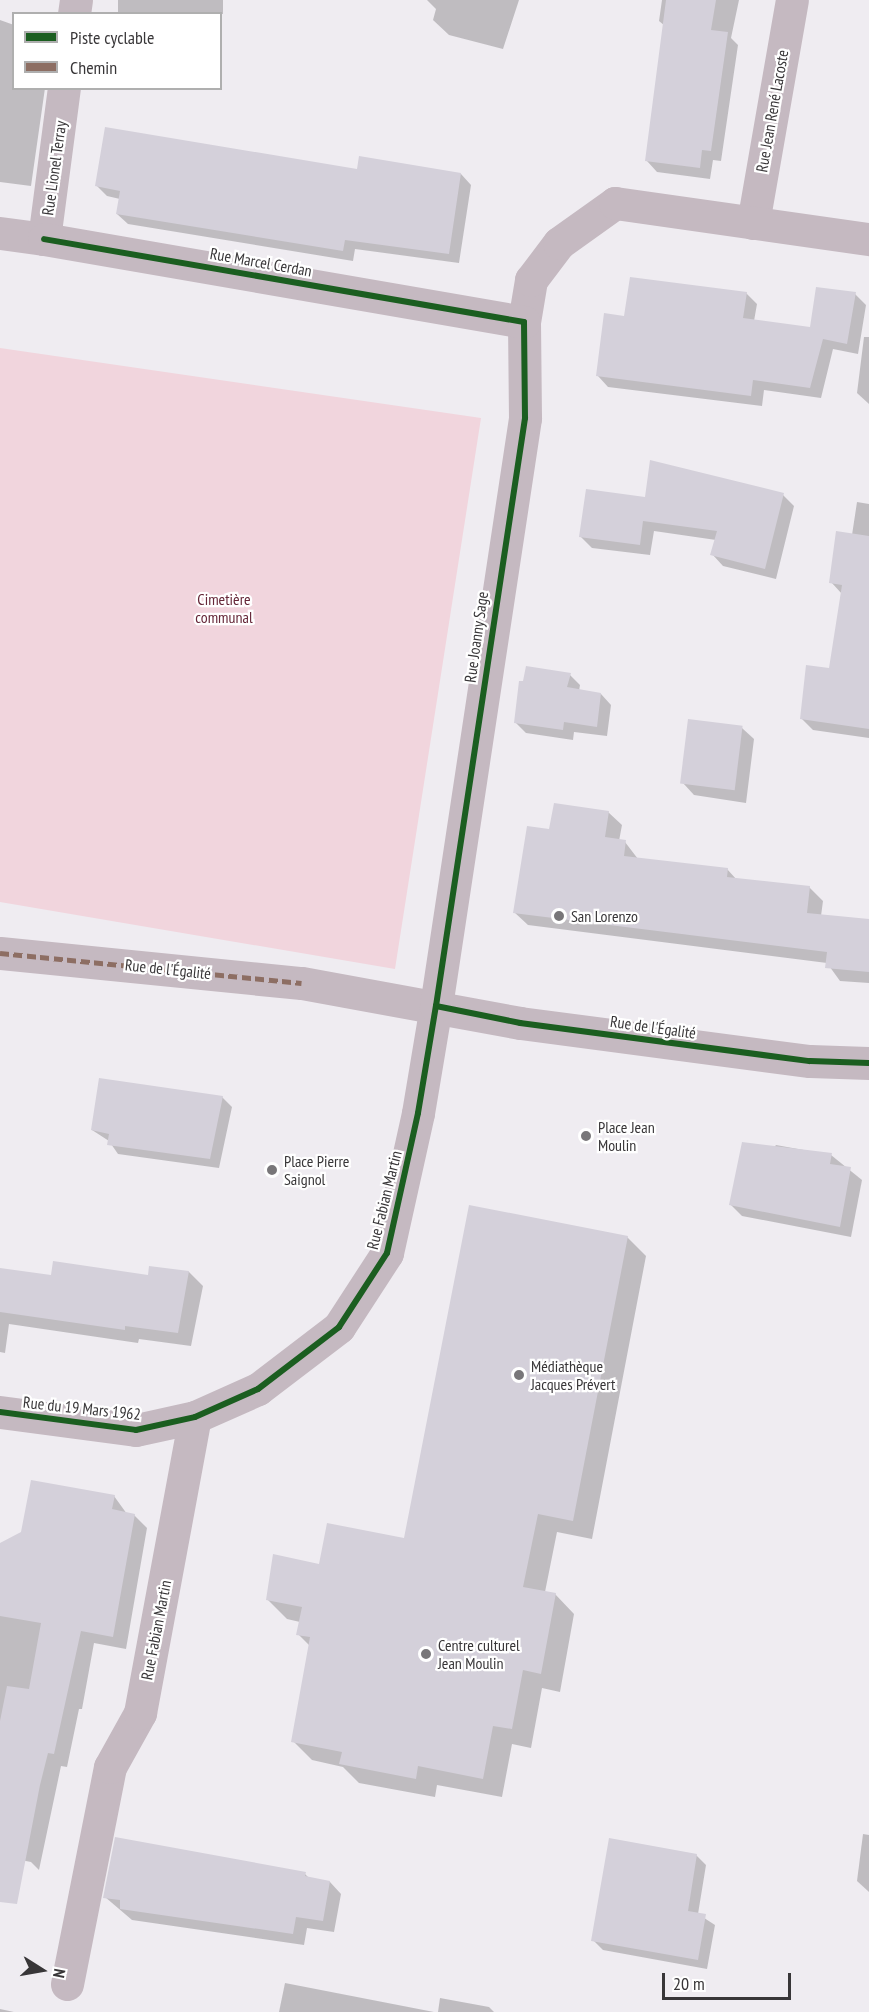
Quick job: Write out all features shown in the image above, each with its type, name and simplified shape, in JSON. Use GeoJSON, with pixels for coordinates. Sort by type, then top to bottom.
{"type":"FeatureCollection","features":[{"type":"Feature","properties":{"kind":"street","name":"Rue Jean René Lacoste"},"geometry":{"type":"LineString","coordinates":[[753,223],[792,0]]}},
{"type":"Feature","properties":{"kind":"street","name":"Rue Lionel Terray"},"geometry":{"type":"LineString","coordinates":[[0,232],[44,238],[64,90]]}},
{"type":"Feature","properties":{"kind":"street"},"geometry":{"type":"LineString","coordinates":[[524,322],[531,280],[559,243],[615,203],[869,239]]}},
{"type":"Feature","properties":{"kind":"street","name":"Rue Marcel Cerdan"},"geometry":{"type":"LineString","coordinates":[[44,238],[524,322]]}},
{"type":"Feature","properties":{"kind":"street","name":"Rue Joanny Sage"},"geometry":{"type":"LineString","coordinates":[[436,1006],[525,418],[524,322]]}},
{"type":"Feature","properties":{"kind":"street","name":"Rue de l'Égalité"},"geometry":{"type":"LineString","coordinates":[[0,953],[302,983],[520,1023],[810,1061],[869,1064]]}},
{"type":"Feature","properties":{"kind":"street","name":"Rue Fabian Martin"},"geometry":{"type":"LineString","coordinates":[[67,1984],[110,1767],[140,1713],[195,1418],[258,1389],[339,1327],[387,1253],[418,1113],[436,1006]]}},
{"type":"Feature","properties":{"kind":"street","name":"Rue du 19 Mars 1962"},"geometry":{"type":"LineString","coordinates":[[0,1412],[136,1430],[195,1418]]}},
{"type":"Feature","properties":{"kind":"green space","name":"Cimetière communal"},"geometry":{"type":"Polygon","coordinates":[[[0,348],[481,418],[395,969],[0,902],[0,348]]]}},
{"type":"Feature","properties":{"kind":"building"},"geometry":{"type":"Polygon","coordinates":[[[666,0],[716,0],[711,30],[728,32],[711,151],[702,150],[700,168],[645,161],[666,0]]]}},
{"type":"Feature","properties":{"kind":"building"},"geometry":{"type":"Polygon","coordinates":[[[105,127],[357,169],[359,156],[461,173],[449,254],[345,240],[343,251],[116,214],[120,191],[95,186],[105,127]]]}},
{"type":"Feature","properties":{"kind":"building"},"geometry":{"type":"Polygon","coordinates":[[[630,277],[747,292],[743,318],[810,327],[816,287],[856,292],[847,344],[823,339],[810,388],[753,380],[751,396],[596,376],[604,313],[624,316],[630,277]]]}},
{"type":"Feature","properties":{"kind":"building"},"geometry":{"type":"Polygon","coordinates":[[[650,460],[784,493],[765,569],[710,555],[717,531],[643,521],[640,545],[579,537],[586,489],[645,497],[650,460]]]}},
{"type":"Feature","properties":{"kind":"building"},"geometry":{"type":"Polygon","coordinates":[[[836,531],[869,536],[869,729],[800,719],[806,665],[829,668],[842,585],[829,583],[836,531]]]}},
{"type":"Feature","properties":{"kind":"building"},"geometry":{"type":"Polygon","coordinates":[[[526,666],[571,673],[567,687],[601,693],[597,727],[564,722],[563,730],[514,723],[519,681],[523,681],[526,666]]]}},
{"type":"Feature","properties":{"kind":"building"},"geometry":{"type":"Polygon","coordinates":[[[688,719],[743,726],[735,790],[680,784],[688,719]]]}},
{"type":"Feature","properties":{"kind":"building"},"geometry":{"type":"Polygon","coordinates":[[[554,803],[609,811],[605,837],[626,840],[624,856],[728,868],[727,877],[810,886],[807,913],[869,919],[869,972],[825,968],[827,952],[513,913],[527,826],[549,829],[554,803]]]}},
{"type":"Feature","properties":{"kind":"building"},"geometry":{"type":"Polygon","coordinates":[[[99,1078],[223,1096],[210,1159],[107,1145],[109,1134],[91,1130],[99,1078]]]}},
{"type":"Feature","properties":{"kind":"building"},"geometry":{"type":"Polygon","coordinates":[[[742,1142],[832,1153],[830,1164],[851,1167],[840,1227],[729,1205],[742,1142]]]}},
{"type":"Feature","properties":{"kind":"building"},"geometry":{"type":"Polygon","coordinates":[[[469,1205],[628,1236],[573,1521],[538,1514],[523,1587],[556,1593],[541,1674],[523,1670],[512,1729],[493,1726],[483,1779],[418,1766],[416,1779],[339,1764],[342,1752],[291,1742],[310,1637],[296,1635],[302,1607],[266,1600],[273,1554],[319,1564],[327,1523],[404,1538],[469,1205]]]}},
{"type":"Feature","properties":{"kind":"building"},"geometry":{"type":"Polygon","coordinates":[[[53,1261],[148,1275],[149,1266],[189,1271],[178,1333],[125,1326],[125,1330],[0,1312],[0,1268],[51,1275],[53,1261]]]}},
{"type":"Feature","properties":{"kind":"building"},"geometry":{"type":"Polygon","coordinates":[[[31,1480],[115,1495],[112,1509],[135,1514],[113,1637],[81,1631],[54,1754],[48,1753],[40,1785],[17,1904],[0,1902],[0,1721],[7,1686],[29,1689],[41,1623],[0,1616],[0,1543],[21,1532],[31,1480]]]}},
{"type":"Feature","properties":{"kind":"building"},"geometry":{"type":"Polygon","coordinates":[[[115,1837],[306,1872],[305,1876],[330,1881],[323,1921],[296,1917],[293,1934],[120,1909],[120,1900],[103,1898],[115,1837]]]}},
{"type":"Feature","properties":{"kind":"building"},"geometry":{"type":"Polygon","coordinates":[[[609,1838],[697,1854],[688,1911],[706,1914],[698,1960],[591,1941],[609,1838]]]}},
{"type":"Feature","properties":{"kind":"marked path"},"geometry":{"type":"LineString","coordinates":[[0,953],[302,983]]}},
{"type":"Feature","properties":{"kind":"cycle path"},"geometry":{"type":"LineString","coordinates":[[0,1412],[136,1430],[195,1417],[258,1389],[339,1327],[387,1253],[418,1113],[436,1006],[525,418],[524,322],[44,239]]}},
{"type":"Feature","properties":{"kind":"cycle path"},"geometry":{"type":"LineString","coordinates":[[436,1006],[520,1023],[810,1061],[869,1063]]}},
{"type":"Feature","properties":{"kind":"place","name":"San Lorenzo"},"geometry":{"type":"Point","coordinates":[559,916]}},
{"type":"Feature","properties":{"kind":"place","name":"Place Jean Moulin"},"geometry":{"type":"Point","coordinates":[586,1136]}},
{"type":"Feature","properties":{"kind":"place","name":"Place Pierre Saignol"},"geometry":{"type":"Point","coordinates":[272,1170]}},
{"type":"Feature","properties":{"kind":"place","name":"Médiathèque Jacques Prévert"},"geometry":{"type":"Point","coordinates":[519,1375]}},
{"type":"Feature","properties":{"kind":"place","name":"Centre culturel Jean Moulin"},"geometry":{"type":"Point","coordinates":[426,1654]}}]}
